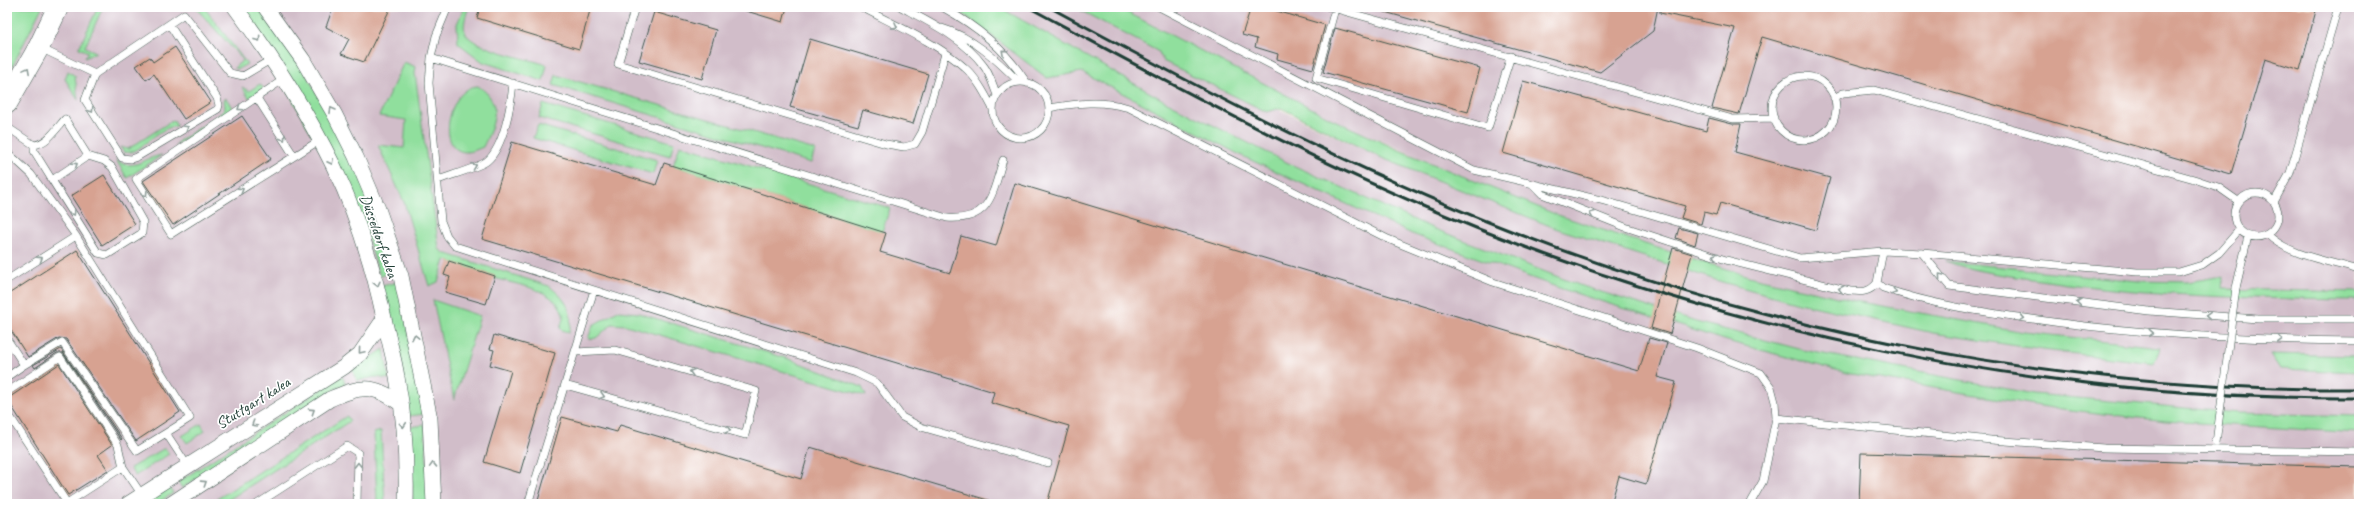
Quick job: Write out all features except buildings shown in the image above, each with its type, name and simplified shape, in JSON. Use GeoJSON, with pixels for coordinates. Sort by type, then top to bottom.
{"type":"FeatureCollection","features":[{"type":"Feature","properties":{"kind":"main road"},"geometry":{"type":"LineString","coordinates":[[7,103],[58,7]]}},
{"type":"Feature","properties":{"kind":"street","name":"Düsseldorf kalea"},"geometry":{"type":"LineString","coordinates":[[235,7],[272,59],[320,140],[334,167],[356,220],[377,283],[396,371],[401,404],[407,474],[406,504]]}},
{"type":"Feature","properties":{"kind":"street","name":"Düsseldorf kalea"},"geometry":{"type":"LineString","coordinates":[[265,7],[303,60],[339,122],[378,209],[401,276],[430,419],[434,504]]}},
{"type":"Feature","properties":{"kind":"street","name":"Stuttgart kalea"},"geometry":{"type":"LineString","coordinates":[[128,504],[187,465],[344,367],[360,354],[384,319]]}},
{"type":"Feature","properties":{"kind":"street"},"geometry":{"type":"LineString","coordinates":[[171,504],[330,399],[354,389],[365,387],[389,395],[401,404]]}},
{"type":"Feature","properties":{"kind":"lane"},"geometry":{"type":"LineString","coordinates":[[448,7],[436,36],[431,58],[430,83],[441,221],[447,236],[455,246],[856,372],[877,383],[902,418],[921,427],[1048,463]]}},
{"type":"Feature","properties":{"kind":"lane"},"geometry":{"type":"LineString","coordinates":[[635,7],[618,64],[886,144],[904,147],[915,144],[922,132],[945,54]]}},
{"type":"Feature","properties":{"kind":"lane"},"geometry":{"type":"LineString","coordinates":[[861,7],[945,54],[963,66],[977,80],[993,109],[996,123],[1002,131],[1010,136],[1020,138],[1029,137],[1038,132],[1044,126],[1049,108],[1042,92],[1028,83],[1013,60],[973,25],[942,7]]}},
{"type":"Feature","properties":{"kind":"lane"},"geometry":{"type":"LineString","coordinates":[[901,7],[936,26],[971,51],[984,66],[997,95]]}},
{"type":"Feature","properties":{"kind":"lane"},"geometry":{"type":"LineString","coordinates":[[1159,7],[1474,170],[1612,203],[1800,258],[1883,251],[1922,252],[2137,272],[2179,272],[2202,265],[2219,253],[2240,230]]}},
{"type":"Feature","properties":{"kind":"lane"},"geometry":{"type":"LineString","coordinates":[[2274,202],[2290,173],[2338,7]]}},
{"type":"Feature","properties":{"kind":"lane"},"geometry":{"type":"LineString","coordinates":[[1511,56],[1488,128],[1316,78],[1332,8],[1511,56],[1733,119],[1774,118]]}},
{"type":"Feature","properties":{"kind":"lane"},"geometry":{"type":"LineString","coordinates":[[169,24],[217,98],[219,105],[218,109],[137,157],[131,160],[122,158],[85,100],[95,74],[169,24],[184,14],[230,73],[243,76],[272,59]]}},
{"type":"Feature","properties":{"kind":"lane"},"geometry":{"type":"LineString","coordinates":[[936,26],[955,32],[978,46],[1019,82]]}},
{"type":"Feature","properties":{"kind":"lane"},"geometry":{"type":"LineString","coordinates":[[38,47],[95,74]]}},
{"type":"Feature","properties":{"kind":"lane"},"geometry":{"type":"LineString","coordinates":[[431,58],[947,218],[959,219],[981,212],[990,202],[1003,160]]}},
{"type":"Feature","properties":{"kind":"lane"},"geometry":{"type":"LineString","coordinates":[[1808,77],[1816,79],[1830,90],[1834,98],[1835,116],[1831,125],[1817,137],[1808,140],[1791,138],[1782,132],[1774,118],[1772,103],[1776,93],[1790,79],[1808,77]]}},
{"type":"Feature","properties":{"kind":"lane"},"geometry":{"type":"LineString","coordinates":[[284,79],[136,178],[171,234],[320,140]]}},
{"type":"Feature","properties":{"kind":"lane"},"geometry":{"type":"LineString","coordinates":[[993,109],[997,95],[1003,89],[1019,82],[1028,83]]}},
{"type":"Feature","properties":{"kind":"lane"},"geometry":{"type":"LineString","coordinates":[[438,180],[487,162],[499,142],[506,123],[513,83]]}},
{"type":"Feature","properties":{"kind":"lane"},"geometry":{"type":"LineString","coordinates":[[1834,98],[1843,93],[1874,90],[2194,179],[2218,187],[2238,201]]}},
{"type":"Feature","properties":{"kind":"lane"},"geometry":{"type":"LineString","coordinates":[[257,98],[294,156]]}},
{"type":"Feature","properties":{"kind":"lane"},"geometry":{"type":"LineString","coordinates":[[1049,108],[1077,103],[1108,102],[1128,108],[1388,239],[1493,282],[1696,348],[1761,373],[1771,387],[1775,402],[1776,418],[1763,481],[1750,504]]}},
{"type":"Feature","properties":{"kind":"lane"},"geometry":{"type":"LineString","coordinates":[[7,127],[34,145],[45,142],[65,119],[88,156],[104,161],[112,167],[144,222],[142,233],[107,255],[98,253],[34,151],[34,145]]}},
{"type":"Feature","properties":{"kind":"lane"},"geometry":{"type":"LineString","coordinates":[[7,152],[31,174],[76,236],[190,418],[137,452],[62,342],[7,376]]}},
{"type":"Feature","properties":{"kind":"lane"},"geometry":{"type":"LineString","coordinates":[[52,180],[88,156]]}},
{"type":"Feature","properties":{"kind":"lane"},"geometry":{"type":"LineString","coordinates":[[1531,184],[1542,194],[1625,227],[1726,260],[1850,291],[1864,292],[1872,289],[1876,284],[1883,251]]}},
{"type":"Feature","properties":{"kind":"lane"},"geometry":{"type":"LineString","coordinates":[[2256,193],[2266,195],[2274,202],[2278,214],[2277,222],[2266,234],[2257,237],[2248,236],[2240,230],[2234,216],[2238,201],[2246,195],[2256,193]]}},
{"type":"Feature","properties":{"kind":"lane"},"geometry":{"type":"LineString","coordinates":[[2266,234],[2277,244],[2291,250],[2359,270]]}},
{"type":"Feature","properties":{"kind":"lane"},"geometry":{"type":"LineString","coordinates":[[7,280],[76,236]]}},
{"type":"Feature","properties":{"kind":"lane"},"geometry":{"type":"LineString","coordinates":[[2216,442],[2236,288],[2248,236]]}},
{"type":"Feature","properties":{"kind":"lane"},"geometry":{"type":"LineString","coordinates":[[1922,252],[1949,286],[2149,311],[2258,320],[2359,320]]}},
{"type":"Feature","properties":{"kind":"lane"},"geometry":{"type":"LineString","coordinates":[[1876,284],[1890,291],[1942,306],[2096,329],[2201,337],[2359,341]]}},
{"type":"Feature","properties":{"kind":"lane"},"geometry":{"type":"LineString","coordinates":[[528,504],[594,290]]}},
{"type":"Feature","properties":{"kind":"lane"},"geometry":{"type":"LineString","coordinates":[[7,340],[24,366]]}},
{"type":"Feature","properties":{"kind":"lane"},"geometry":{"type":"LineString","coordinates":[[565,385],[745,435],[756,391],[615,350],[575,352]]}},
{"type":"Feature","properties":{"kind":"lane"},"geometry":{"type":"LineString","coordinates":[[7,392],[60,357],[118,446],[123,467],[142,495]]}},
{"type":"Feature","properties":{"kind":"lane"},"geometry":{"type":"LineString","coordinates":[[7,412],[67,503],[123,467]]}},
{"type":"Feature","properties":{"kind":"lane"},"geometry":{"type":"LineString","coordinates":[[1776,418],[1991,440],[2104,448],[2359,452]]}},
{"type":"Feature","properties":{"kind":"lane"},"geometry":{"type":"LineString","coordinates":[[166,433],[187,465]]}},
{"type":"Feature","properties":{"kind":"lane"},"geometry":{"type":"LineString","coordinates":[[258,504],[347,446],[358,453],[357,504]]}},
{"type":"Feature","properties":{"kind":"shaded area"},"geometry":{"type":"Polygon","coordinates":[[[18,7],[954,7],[1047,77],[1082,72],[1243,156],[1412,234],[1562,289],[1734,343],[1851,374],[2053,408],[2166,421],[2359,433],[2359,504],[7,504],[7,39],[18,7]]]}},
{"type":"Feature","properties":{"kind":"shaded area"},"geometry":{"type":"Polygon","coordinates":[[[999,7],[1074,7],[1159,52],[1382,158],[1555,228],[1722,282],[1799,303],[1933,333],[2043,350],[2154,363],[2160,347],[2024,332],[1855,301],[1752,277],[1555,214],[1476,183],[1334,120],[1117,7],[2359,7],[2359,356],[2328,356],[2280,369],[2359,372],[2359,416],[2239,413],[2034,394],[1803,350],[1696,322],[1579,285],[1430,227],[1288,163],[1163,100],[999,7]]]}},
{"type":"Feature","properties":{"kind":"green space"},"geometry":{"type":"Polygon","coordinates":[[[7,7],[42,7],[7,77],[7,7]]]}},
{"type":"Feature","properties":{"kind":"green space"},"geometry":{"type":"Polygon","coordinates":[[[98,7],[103,7],[85,47],[96,52],[85,58],[88,52],[79,48],[98,7]]]}},
{"type":"Feature","properties":{"kind":"green space"},"geometry":{"type":"Polygon","coordinates":[[[195,7],[204,7],[247,64],[238,69],[234,68],[243,60],[195,7]]]}},
{"type":"Feature","properties":{"kind":"green space"},"geometry":{"type":"Polygon","coordinates":[[[242,7],[259,7],[299,61],[356,165],[395,272],[380,276],[367,236],[242,7]]]}},
{"type":"Feature","properties":{"kind":"green space"},"geometry":{"type":"Polygon","coordinates":[[[464,7],[469,7],[464,28],[466,34],[471,39],[491,49],[547,65],[543,81],[483,62],[458,43],[457,24],[464,7]]]}},
{"type":"Feature","properties":{"kind":"green space"},"geometry":{"type":"Polygon","coordinates":[[[954,7],[999,7],[1163,100],[1288,163],[1430,227],[1579,285],[1696,322],[1803,350],[2034,394],[2239,413],[2359,416],[2359,433],[2166,421],[2053,408],[1851,374],[1734,343],[1562,289],[1412,234],[1242,156],[1082,72],[1047,78],[954,7]]]}},
{"type":"Feature","properties":{"kind":"green space"},"geometry":{"type":"Polygon","coordinates":[[[1074,7],[1117,7],[1334,120],[1399,150],[1555,214],[1645,244],[1752,277],[1855,301],[2024,332],[2160,347],[2154,363],[2043,350],[1933,333],[1799,303],[1722,282],[1555,228],[1382,158],[1281,108],[1267,112],[1163,61],[1159,52],[1074,7]]]}},
{"type":"Feature","properties":{"kind":"green space"},"geometry":{"type":"Polygon","coordinates":[[[404,62],[416,67],[415,73],[439,249],[444,253],[549,286],[565,301],[568,306],[571,318],[569,333],[560,329],[563,314],[559,305],[552,298],[534,289],[494,278],[494,276],[445,260],[438,282],[429,286],[404,202],[378,145],[404,148],[406,120],[379,116],[404,62]]]}},
{"type":"Feature","properties":{"kind":"green space"},"geometry":{"type":"Polygon","coordinates":[[[68,71],[75,76],[78,100],[65,79],[68,71]]]}},
{"type":"Feature","properties":{"kind":"green space"},"geometry":{"type":"Polygon","coordinates":[[[556,75],[815,150],[811,163],[553,85],[556,75]]]}},
{"type":"Feature","properties":{"kind":"green space"},"geometry":{"type":"Polygon","coordinates":[[[260,84],[264,89],[249,98],[242,87],[249,91],[260,84]]]}},
{"type":"Feature","properties":{"kind":"green space"},"geometry":{"type":"Polygon","coordinates":[[[478,86],[491,99],[494,107],[493,122],[483,147],[467,152],[457,149],[451,142],[449,120],[459,97],[468,89],[478,86]]]}},
{"type":"Feature","properties":{"kind":"green space"},"geometry":{"type":"Polygon","coordinates":[[[226,98],[233,109],[175,146],[179,141],[218,116],[225,108],[224,100],[226,98]]]}},
{"type":"Feature","properties":{"kind":"green space"},"geometry":{"type":"Polygon","coordinates":[[[543,104],[674,143],[670,156],[539,118],[543,104]]]}},
{"type":"Feature","properties":{"kind":"green space"},"geometry":{"type":"Polygon","coordinates":[[[173,120],[177,126],[168,128],[154,136],[136,150],[124,152],[120,147],[128,149],[173,120]]]}},
{"type":"Feature","properties":{"kind":"green space"},"geometry":{"type":"Polygon","coordinates":[[[538,125],[657,160],[653,174],[533,138],[538,125]]]}},
{"type":"Feature","properties":{"kind":"green space"},"geometry":{"type":"Polygon","coordinates":[[[680,145],[890,208],[882,232],[673,166],[680,145]]]}},
{"type":"Feature","properties":{"kind":"green space"},"geometry":{"type":"Polygon","coordinates":[[[162,155],[127,178],[116,160],[128,165],[162,155]]]}},
{"type":"Feature","properties":{"kind":"green space"},"geometry":{"type":"Polygon","coordinates":[[[1945,261],[2138,281],[2187,282],[2223,276],[2222,289],[2359,292],[2359,300],[2241,298],[2124,290],[1995,274],[1945,261]]]}},
{"type":"Feature","properties":{"kind":"green space"},"geometry":{"type":"Polygon","coordinates":[[[398,282],[425,414],[409,416],[382,286],[398,282]]]}},
{"type":"Feature","properties":{"kind":"green space"},"geometry":{"type":"Polygon","coordinates":[[[433,300],[480,316],[454,400],[433,300]]]}},
{"type":"Feature","properties":{"kind":"green space"},"geometry":{"type":"Polygon","coordinates":[[[618,311],[638,313],[789,359],[862,387],[866,396],[626,325],[612,324],[596,338],[588,339],[593,325],[618,311]]]}},
{"type":"Feature","properties":{"kind":"green space"},"geometry":{"type":"Polygon","coordinates":[[[384,349],[389,379],[375,377],[357,381],[352,369],[384,349]]]}},
{"type":"Feature","properties":{"kind":"green space"},"geometry":{"type":"Polygon","coordinates":[[[2270,354],[2359,356],[2359,372],[2280,369],[2270,354]]]}},
{"type":"Feature","properties":{"kind":"green space"},"geometry":{"type":"Polygon","coordinates":[[[342,376],[346,384],[335,389],[182,488],[178,482],[342,376]]]}},
{"type":"Feature","properties":{"kind":"green space"},"geometry":{"type":"Polygon","coordinates":[[[347,416],[350,421],[222,504],[209,504],[347,416]]]}},
{"type":"Feature","properties":{"kind":"green space"},"geometry":{"type":"Polygon","coordinates":[[[201,424],[205,431],[187,443],[182,436],[201,424]]]}},
{"type":"Feature","properties":{"kind":"green space"},"geometry":{"type":"Polygon","coordinates":[[[425,425],[429,504],[413,504],[409,427],[425,425]]]}},
{"type":"Feature","properties":{"kind":"green space"},"geometry":{"type":"Polygon","coordinates":[[[381,431],[385,504],[377,504],[374,433],[381,431]]]}},
{"type":"Feature","properties":{"kind":"green space"},"geometry":{"type":"Polygon","coordinates":[[[165,448],[169,454],[135,476],[130,468],[165,448]]]}},
{"type":"Feature","properties":{"kind":"green space"},"geometry":{"type":"Polygon","coordinates":[[[170,487],[173,493],[156,504],[143,504],[170,487]]]}},
{"type":"Feature","properties":{"kind":"railway"},"geometry":{"type":"LineString","coordinates":[[1028,7],[1224,112],[1374,185],[1536,251],[1650,290],[1765,323],[1882,350],[2000,371],[2119,387],[2239,395],[2359,398]]}},
{"type":"Feature","properties":{"kind":"railway"},"geometry":{"type":"LineString","coordinates":[[1049,7],[1276,126],[1451,207],[1511,231],[1613,268],[1716,300],[1821,328],[1927,350],[2034,368],[2142,380],[2251,387],[2359,389]]}}]}
